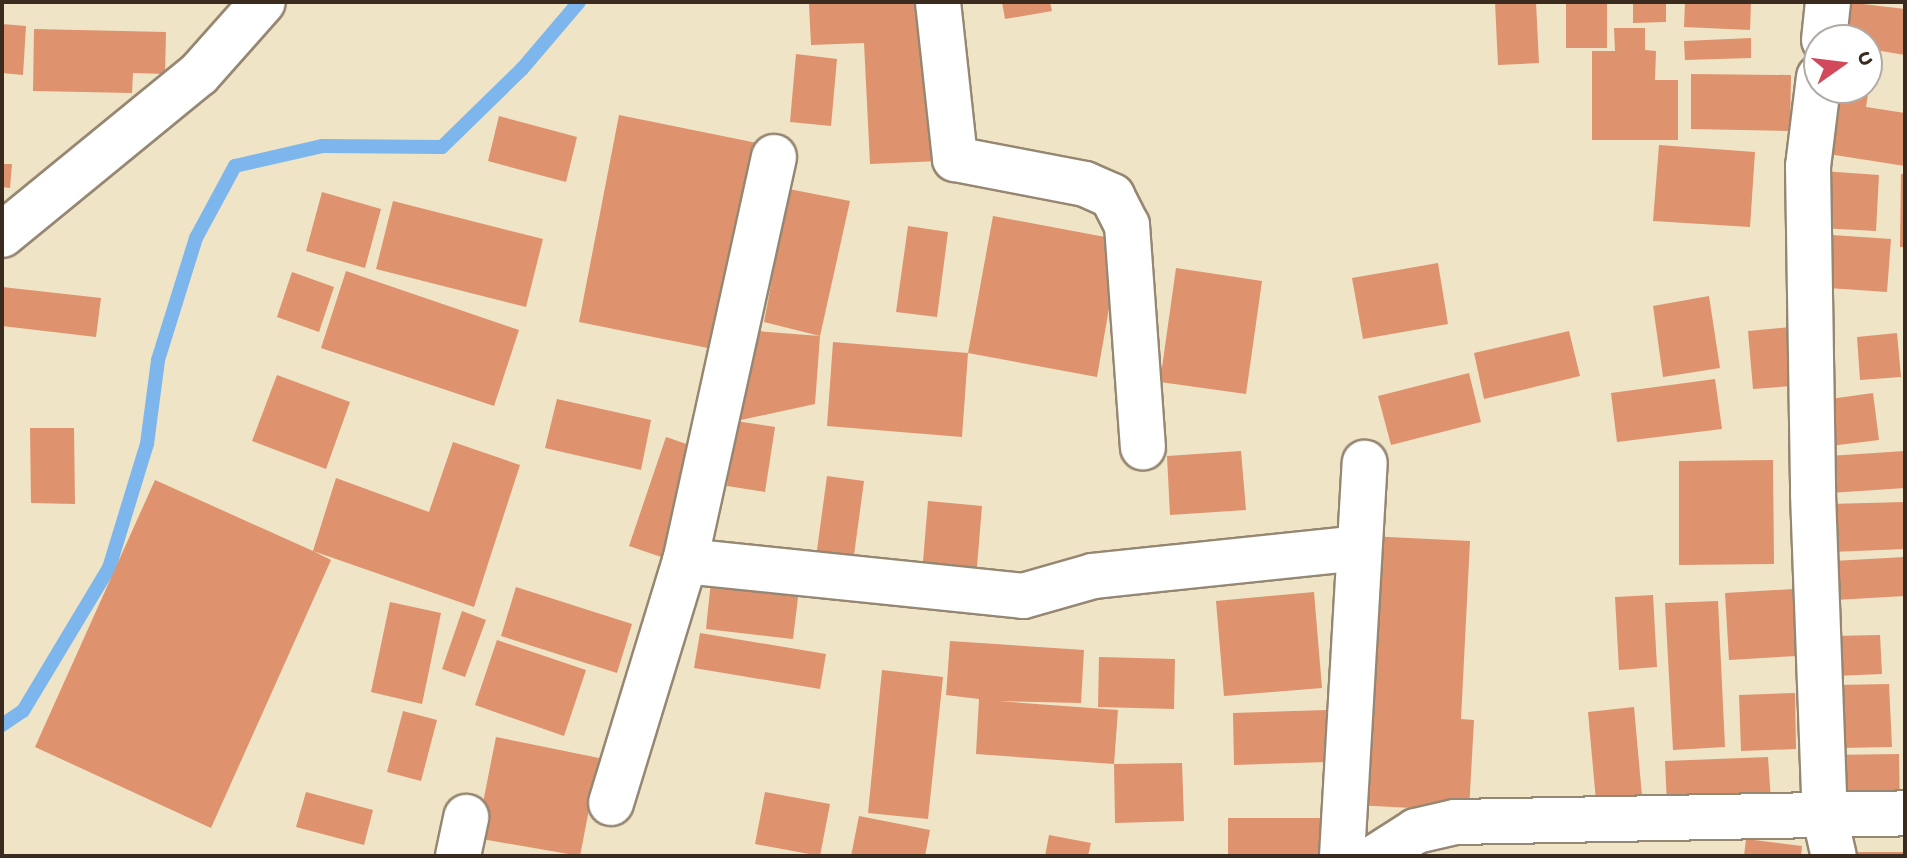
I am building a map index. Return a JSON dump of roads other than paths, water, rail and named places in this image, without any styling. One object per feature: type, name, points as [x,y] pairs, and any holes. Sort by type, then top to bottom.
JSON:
[{"type":"street","points":[[2,235],[199,74],[263,2]]},
{"type":"street","points":[[938,2],[955,159],[1085,184],[1112,196],[1127,225],[1143,447]]},
{"type":"street","points":[[1826,24],[1828,2]]},
{"type":"street","points":[[1816,104],[1808,166],[1829,837]]},
{"type":"street","points":[[611,803],[685,561],[774,157]]},
{"type":"street","points":[[1342,856],[1365,463]]},
{"type":"street","points":[[685,561],[1023,596],[1093,576],[1359,548]]},
{"type":"street","points":[[1377,856],[1416,831],[1455,822],[1829,837],[1905,813]]},
{"type":"waterway","points":[[2,725],[23,711],[109,568],[147,444],[158,360],[196,238],[235,166],[322,146],[442,147],[522,69],[579,2]]}]
